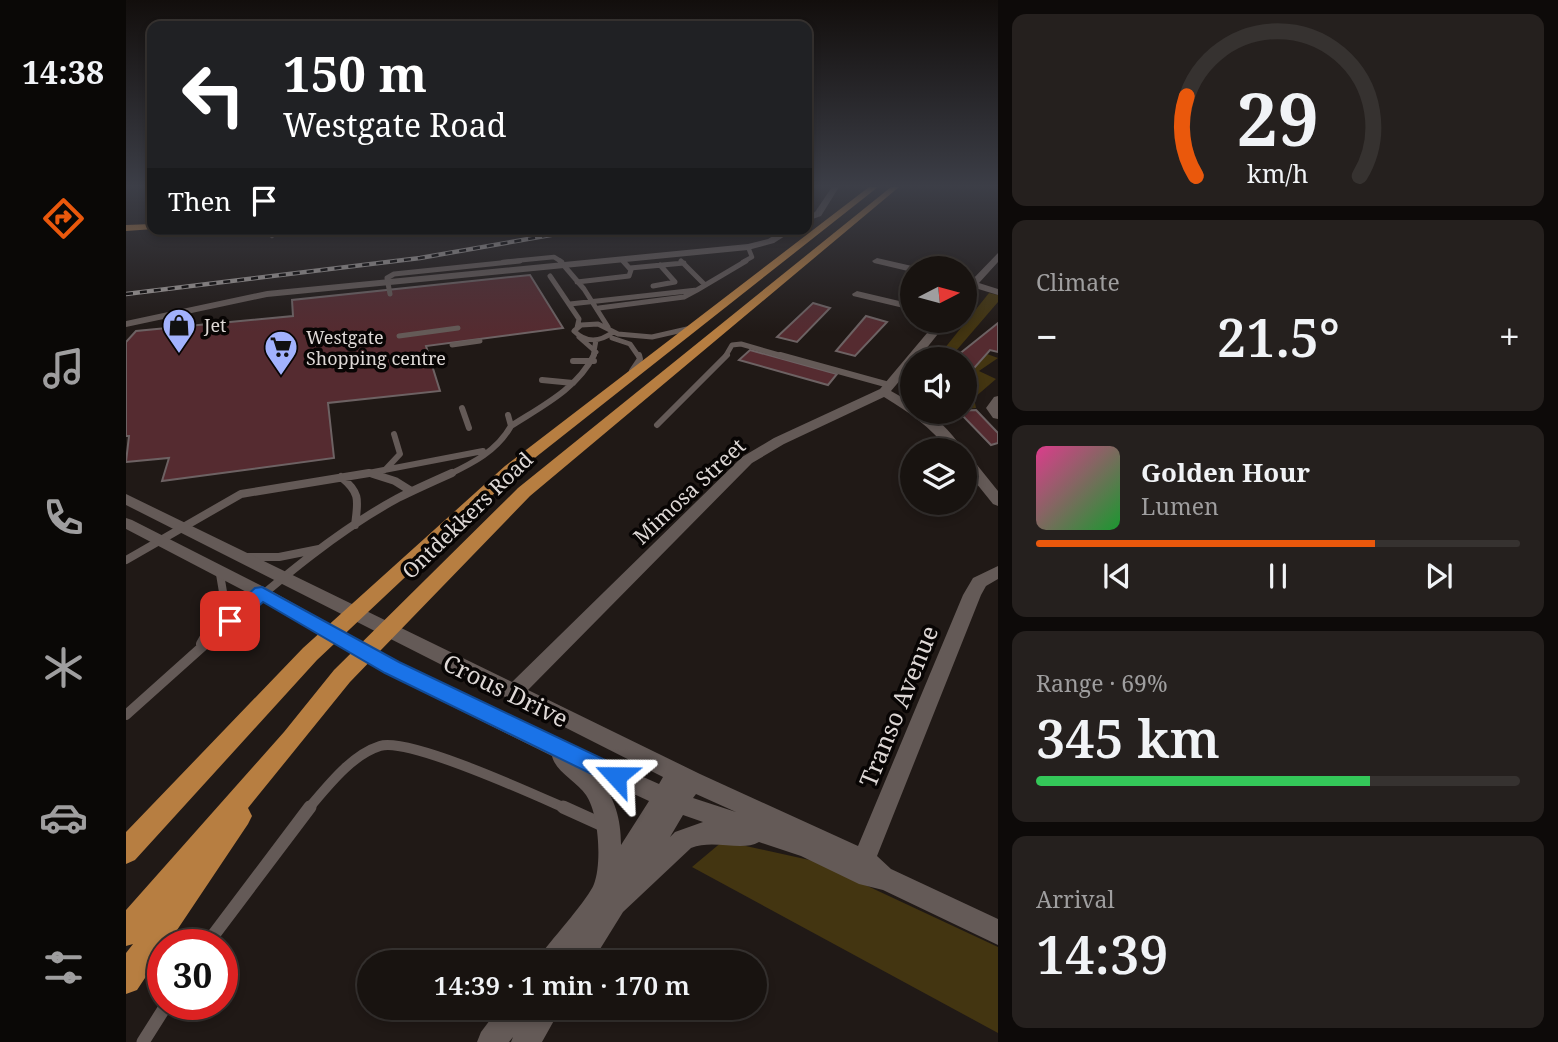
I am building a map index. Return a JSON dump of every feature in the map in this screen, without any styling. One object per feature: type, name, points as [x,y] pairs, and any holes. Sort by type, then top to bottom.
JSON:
[{"type":"main road","name":"Ontdekkers Road","points":[[126,850],[310,654],[379,587],[511,468],[812,236]]},
{"type":"main road","name":"Ontdekkers Road","points":[[126,932],[292,739],[342,676],[524,492],[836,236]]},
{"type":"main road","points":[[126,979],[292,739]]},
{"type":"street","points":[[126,324],[224,302],[291,291],[748,247],[780,236]]},
{"type":"street","points":[[977,276],[998,256]]},
{"type":"street","points":[[877,261],[900,267]]},
{"type":"street","points":[[977,286],[998,292]]},
{"type":"street","points":[[857,294],[900,304]]},
{"type":"street","points":[[126,312],[149,311],[168,316]]},
{"type":"street","points":[[126,330],[168,316]]},
{"type":"street","name":"Mimosa Street","points":[[513,693],[747,460],[779,441],[887,388],[933,333]]},
{"type":"street","points":[[887,388],[900,398]]},
{"type":"street","points":[[998,400],[992,408],[998,415]]},
{"type":"street","points":[[933,424],[947,438]]},
{"type":"street","points":[[977,474],[998,500]]},
{"type":"street","name":"Crous Drive","points":[[126,499],[886,879],[998,932]]},
{"type":"street","name":"Crous Drive","points":[[126,523],[220,574],[262,593],[392,668],[543,742],[672,801],[861,866]]},
{"type":"street","name":"Transo Avenue","points":[[861,866],[972,595],[979,582],[998,572]]},
{"type":"street","points":[[543,742],[579,771],[602,798],[611,828],[611,896]]},
{"type":"street","points":[[583,950],[611,896],[685,778]]},
{"type":"street","points":[[562,950],[611,896],[683,840],[705,832],[751,835],[807,847]]},
{"type":"street","points":[[491,1042],[508,1020]]},
{"type":"street","points":[[525,1042],[539,1020]]},
{"type":"lane","points":[[570,304],[594,305],[684,297],[752,257],[748,247]]},
{"type":"lane","points":[[674,254],[705,285]]},
{"type":"lane","points":[[390,294],[386,279],[394,274],[558,257],[594,305],[610,332],[638,350],[640,359],[619,387]]},
{"type":"lane","points":[[577,282],[627,277],[631,274],[630,268],[622,260]]},
{"type":"lane","points":[[630,268],[684,263]]},
{"type":"lane","points":[[653,286],[675,282],[660,265]]},
{"type":"lane","points":[[550,276],[579,319],[579,327]]},
{"type":"lane","points":[[594,305],[595,311],[575,331],[596,352]]},
{"type":"lane","points":[[579,327],[662,337],[699,325]]},
{"type":"lane","points":[[399,336],[458,328]]},
{"type":"lane","points":[[579,337],[596,340],[610,332]]},
{"type":"lane","points":[[126,715],[262,593],[324,547],[411,491],[503,440],[511,426],[588,371],[594,361],[596,340]]},
{"type":"lane","points":[[452,345],[480,341]]},
{"type":"lane","points":[[657,425],[721,362],[732,345],[741,344],[852,374],[887,388]]},
{"type":"lane","points":[[573,361],[594,361]]},
{"type":"lane","points":[[541,380],[557,379],[573,383]]},
{"type":"lane","points":[[462,408],[469,428]]},
{"type":"lane","points":[[508,415],[511,426]]},
{"type":"lane","points":[[385,470],[400,454],[394,434]]},
{"type":"lane","points":[[126,560],[211,509],[250,492],[462,457],[493,447]]},
{"type":"lane","points":[[366,473],[387,478],[411,491]]},
{"type":"lane","points":[[341,477],[355,488],[358,502],[355,525]]},
{"type":"lane","points":[[243,556],[279,557],[324,547]]},
{"type":"lane","points":[[198,650],[223,600],[225,589],[220,574]]},
{"type":"lane","points":[[217,929],[253,879],[305,815],[353,760],[372,747],[397,746],[482,772],[611,828]]},
{"type":"lane","points":[[143,1042],[157,1020]]},
{"type":"shaded area","points":[[989,293],[998,295],[998,302],[977,326],[977,308]]},
{"type":"shaded area","points":[[957,333],[971,333],[959,347],[946,347]]},
{"type":"shaded area","points":[[987,354],[998,358],[979,371],[996,379],[977,395],[977,365]]},
{"type":"shaded area","points":[[723,841],[814,861],[998,947],[998,1033],[692,867]]},
{"type":"building","name":"Westgate Shopping centre","points":[[530,275],[563,328],[426,346],[440,391],[328,403],[334,458],[162,481],[169,458],[126,462],[129,436],[126,436],[126,342],[136,331],[293,316],[292,300]]},
{"type":"building","points":[[813,303],[830,308],[797,342],[777,337]]},
{"type":"building","points":[[866,316],[887,322],[855,356],[836,351]]},
{"type":"building","points":[[998,323],[998,352],[990,350],[977,365],[977,347],[968,347]]},
{"type":"building","points":[[750,350],[837,374],[828,385],[739,360]]},
{"type":"building","points":[[977,411],[998,433],[998,443],[991,445],[971,424],[977,424]]},
{"type":"railway","points":[[126,294],[420,258],[547,236]]},
{"type":"place","name":"Jet","points":[[179,355]]},
{"type":"place","name":"Westgate Shopping centre","points":[[281,377]]},
{"type":"route","points":[[230,621],[262,593],[392,668],[616,776]]}]
